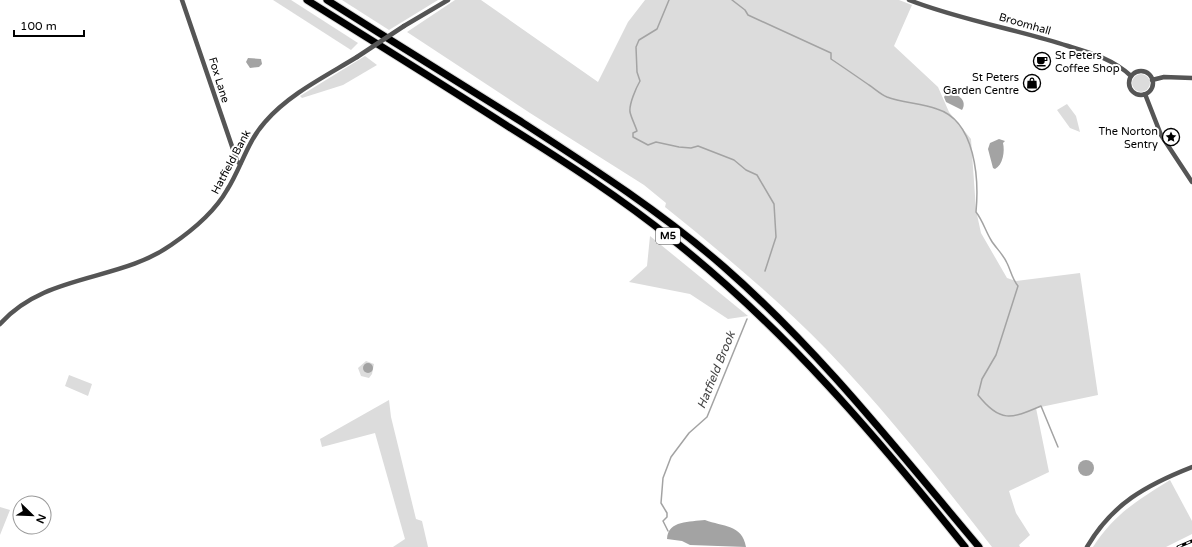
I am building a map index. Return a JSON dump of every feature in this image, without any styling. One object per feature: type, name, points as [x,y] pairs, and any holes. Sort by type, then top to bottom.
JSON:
[{"type":"highway","name":"M5","points":[[307,0],[559,158],[679,244],[770,324],[803,357],[896,462],[965,547]]},
{"type":"highway","name":"M5","points":[[327,0],[560,147],[635,198],[723,266],[779,319],[828,369],[883,431],[979,547]]},
{"type":"street","name":"Fox Lane","points":[[182,0],[199,46],[215,100],[237,161],[240,164]]},
{"type":"street","name":"Hatfield Bank","points":[[0,324],[17,308],[29,300],[59,286],[79,279],[129,267],[157,255],[197,226],[215,207],[229,187],[252,140],[276,110],[404,26],[448,0]]},
{"type":"street","name":"Broomhall","points":[[909,0],[944,11],[1025,32],[1089,52],[1117,64],[1131,76]]},
{"type":"street","points":[[1135,72],[1144,72],[1152,80],[1152,88],[1145,94],[1139,95],[1131,90],[1129,84],[1131,76],[1135,72]]},
{"type":"street","points":[[1152,80],[1164,77],[1192,78]]},
{"type":"street","points":[[1145,94],[1161,135],[1192,182]]},
{"type":"street","points":[[1087,547],[1102,523],[1129,499],[1163,478],[1192,467]]},
{"type":"shaded area","points":[[273,0],[291,0],[358,43],[351,50]]},
{"type":"shaded area","points":[[342,0],[438,0],[389,30]]},
{"type":"shaded area","points":[[455,0],[481,0],[598,82],[628,22],[645,0],[899,0],[912,5],[894,46],[938,87],[949,112],[971,139],[976,210],[981,233],[1007,278],[1016,281],[1080,273],[1098,395],[1036,408],[1049,472],[1009,491],[1016,513],[1030,535],[1019,545],[1020,547],[992,547],[891,421],[826,349],[748,276],[665,207],[666,203],[644,185],[530,113],[407,32]]},
{"type":"shaded area","points":[[365,56],[377,65],[343,85],[302,98],[300,96]]},
{"type":"shaded area","points":[[248,58],[261,59],[262,64],[259,67],[250,68],[246,62]]},
{"type":"shaded area","points":[[1141,74],[1147,77],[1150,83],[1147,89],[1141,92],[1135,89],[1132,83],[1135,77]]},
{"type":"shaded area","points":[[947,92],[958,95],[963,100],[964,103],[962,110],[946,102],[944,97]]},
{"type":"shaded area","points":[[1067,104],[1076,116],[1080,132],[1070,128],[1057,110]]},
{"type":"shaded area","points":[[999,139],[1005,141],[1003,143],[1004,150],[1002,161],[995,169],[993,168],[988,149],[990,143]]},
{"type":"shaded area","points":[[650,236],[748,316],[728,319],[690,294],[629,282],[647,266]]},
{"type":"shaded area","points":[[366,361],[374,364],[372,374],[369,378],[361,376],[358,368]]},
{"type":"shaded area","points":[[366,363],[370,363],[372,364],[372,372],[366,373],[363,370],[363,366]]},
{"type":"shaded area","points":[[69,375],[92,384],[88,396],[65,386]]},
{"type":"shaded area","points":[[389,400],[391,417],[416,519],[422,521],[428,547],[393,547],[405,539],[375,433],[322,447],[320,439]]},
{"type":"shaded area","points":[[1086,460],[1092,462],[1094,468],[1092,474],[1086,476],[1080,474],[1078,468],[1080,462]]},
{"type":"shaded area","points":[[1170,480],[1192,521],[1192,534],[1166,547],[1093,547],[1101,535],[1118,516],[1137,501]]},
{"type":"shaded area","points":[[0,507],[10,510],[0,535]]},
{"type":"shaded area","points":[[705,520],[736,530],[744,540],[746,547],[690,545],[682,541],[667,539],[671,528],[676,525]]},
{"type":"waterway","name":"Hatfield Brook","points":[[669,0],[657,29],[639,40],[636,47],[637,72],[640,81],[633,96],[630,109],[637,131],[633,133],[633,137],[648,145],[656,142],[679,147],[691,148],[698,146],[734,160],[746,170],[757,175],[774,204],[776,237],[765,271]]},
{"type":"waterway","points":[[732,0],[745,10],[748,15],[831,53],[831,59],[884,96],[899,101],[925,105],[937,109],[950,116],[960,126],[967,138],[975,169],[977,184],[976,212],[991,240],[1005,260],[1018,286],[996,355],[982,379],[978,395],[993,410],[1006,416],[1022,414],[1041,406],[1058,447]]},
{"type":"waterway","name":"Hatfield Brook","points":[[668,531],[663,521],[667,517],[667,513],[661,503],[663,478],[671,457],[689,433],[707,417],[747,319]]},
{"type":"railway","points":[[1178,547],[1192,541]]},
{"type":"place","name":"St Peters Coffee Shop","points":[[1042,61]]},
{"type":"place","name":"St Peters Garden Centre","points":[[1032,83]]},
{"type":"place","name":"The Norton Sentry","points":[[1171,137]]}]
